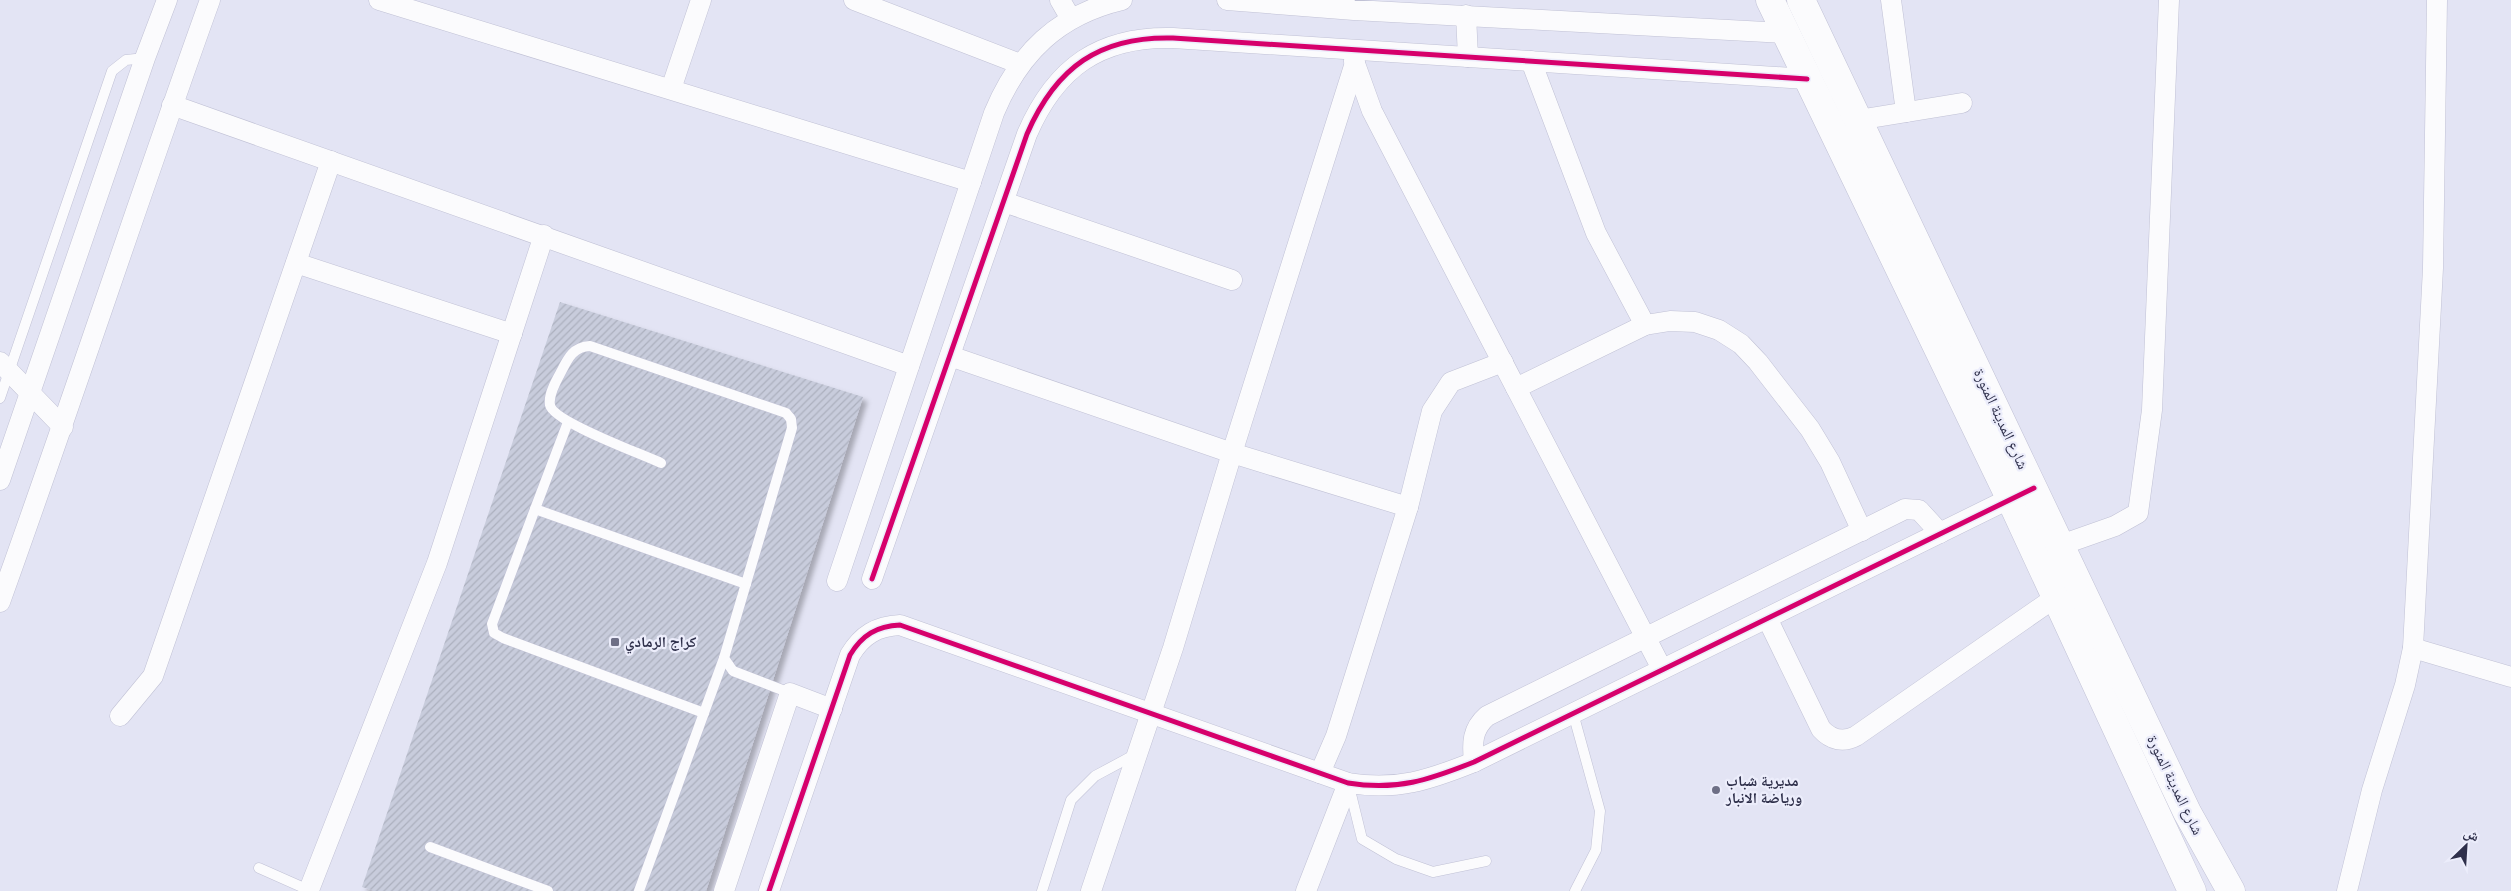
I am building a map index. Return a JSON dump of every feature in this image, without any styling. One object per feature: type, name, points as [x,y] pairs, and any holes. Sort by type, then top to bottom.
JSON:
[{"type":"main road","name":"شارع المدينة المنورة","points":[[1770,0],[1807,79],[2022,493],[2061,545],[2187,812],[2231,891]]},
{"type":"main road","name":"شارع المدينة المنورة","points":[[1801,0],[1858,120],[2022,493],[2056,597],[2192,891]]},
{"type":"street","points":[[0,480],[144,58],[167,0]]},
{"type":"street","points":[[0,602],[63,427],[172,105],[210,0]]},
{"type":"street","points":[[379,0],[971,182]]},
{"type":"street","points":[[671,89],[701,0]]},
{"type":"street","points":[[854,0],[1020,64]]},
{"type":"street","points":[[1060,0],[1071,18]]},
{"type":"street","points":[[837,581],[994,113],[1005,88],[1020,64],[1043,39],[1071,18],[1102,5],[1122,0]]},
{"type":"street","points":[[1227,0],[1352,5],[1466,15],[1785,33]]},
{"type":"street","points":[[1536,0],[1544,19]]},
{"type":"street","points":[[1891,0],[1906,112]]},
{"type":"street","points":[[2061,545],[2114,526],[2138,513],[2152,410],[2168,0]]},
{"type":"street","points":[[2348,890],[2372,790],[2405,684],[2413,648],[2434,268],[2437,0]]},
{"type":"street","points":[[1466,15],[1468,57]]},
{"type":"street","points":[[872,579],[1027,134],[1036,113],[1049,93],[1076,66],[1092,55],[1118,43],[1145,37],[1353,56],[1468,57],[1807,79]]},
{"type":"street","points":[[1353,56],[1372,111],[1662,669]]},
{"type":"street","points":[[1091,891],[1152,714],[1353,56]]},
{"type":"street","points":[[1531,61],[1596,232],[1645,325]]},
{"type":"street","points":[[1858,120],[1962,103]]},
{"type":"street","points":[[172,105],[544,235],[909,366]]},
{"type":"street","points":[[120,716],[153,676],[331,161]]},
{"type":"street","points":[[1004,202],[1232,280]]},
{"type":"street","points":[[310,890],[437,563],[544,235]]},
{"type":"street","points":[[296,263],[512,334]]},
{"type":"street","points":[[1516,388],[1645,325],[1670,321],[1695,322],[1719,330],[1741,344],[1810,429],[1830,462],[1862,531]]},
{"type":"street","points":[[950,356],[1232,453],[1408,507]]},
{"type":"street","points":[[1320,774],[1336,736],[1408,507],[1432,412],[1452,382],[1503,362]]},
{"type":"street","points":[[5,367],[63,427]]},
{"type":"street","points":[[769,891],[850,655],[855,646],[871,632],[890,625],[900,625],[1348,783],[1369,786],[1417,783],[1474,762],[2022,493]]},
{"type":"street","points":[[1474,762],[1473,738],[1480,722],[1487,716],[1862,531],[1905,510],[1914,508],[1923,512],[1940,533]]},
{"type":"street","points":[[1767,618],[1820,729],[1832,738],[1845,740],[1856,736],[2056,597]]},
{"type":"street","points":[[2413,648],[2511,677]]},
{"type":"street","points":[[724,891],[790,693],[832,709]]},
{"type":"street","points":[[1306,891],[1348,783]]},
{"type":"lane","points":[[0,398],[5,367],[112,71],[126,60],[144,58]]},
{"type":"lane","points":[[639,891],[724,658],[792,428],[786,413],[590,346],[582,347],[572,352],[556,382],[549,402],[550,408],[568,422],[661,463]]},
{"type":"lane","points":[[568,422],[492,624],[494,633],[704,713]]},
{"type":"lane","points":[[535,510],[746,584]]},
{"type":"lane","points":[[724,658],[733,671],[790,693]]},
{"type":"lane","points":[[1573,713],[1600,811],[1596,850],[1575,891]]},
{"type":"lane","points":[[1042,891],[1072,800],[1095,776],[1139,752]]},
{"type":"lane","points":[[1348,783],[1362,839],[1396,859],[1432,872],[1486,861]]},
{"type":"lane","points":[[430,847],[548,891]]},
{"type":"lane","points":[[259,868],[310,890]]},
{"type":"building","name":"كراج الرمادي","points":[[560,302],[863,397],[706,891],[375,891],[362,887]]},
{"type":"cycle path","points":[[872,579],[1027,134],[1052,90],[1084,60],[1102,50],[1123,43],[1147,39],[1173,38],[1807,79]]},
{"type":"cycle path","points":[[769,891],[850,655],[865,637],[884,627],[900,625],[1348,783],[1382,786],[1398,785],[1427,779],[1474,762],[2034,488]]},
{"type":"place","name":"كراج الرمادي","points":[[615,642]]},
{"type":"place","name":"مديرية شباب ورياضة الانبار","points":[[1716,790]]}]
